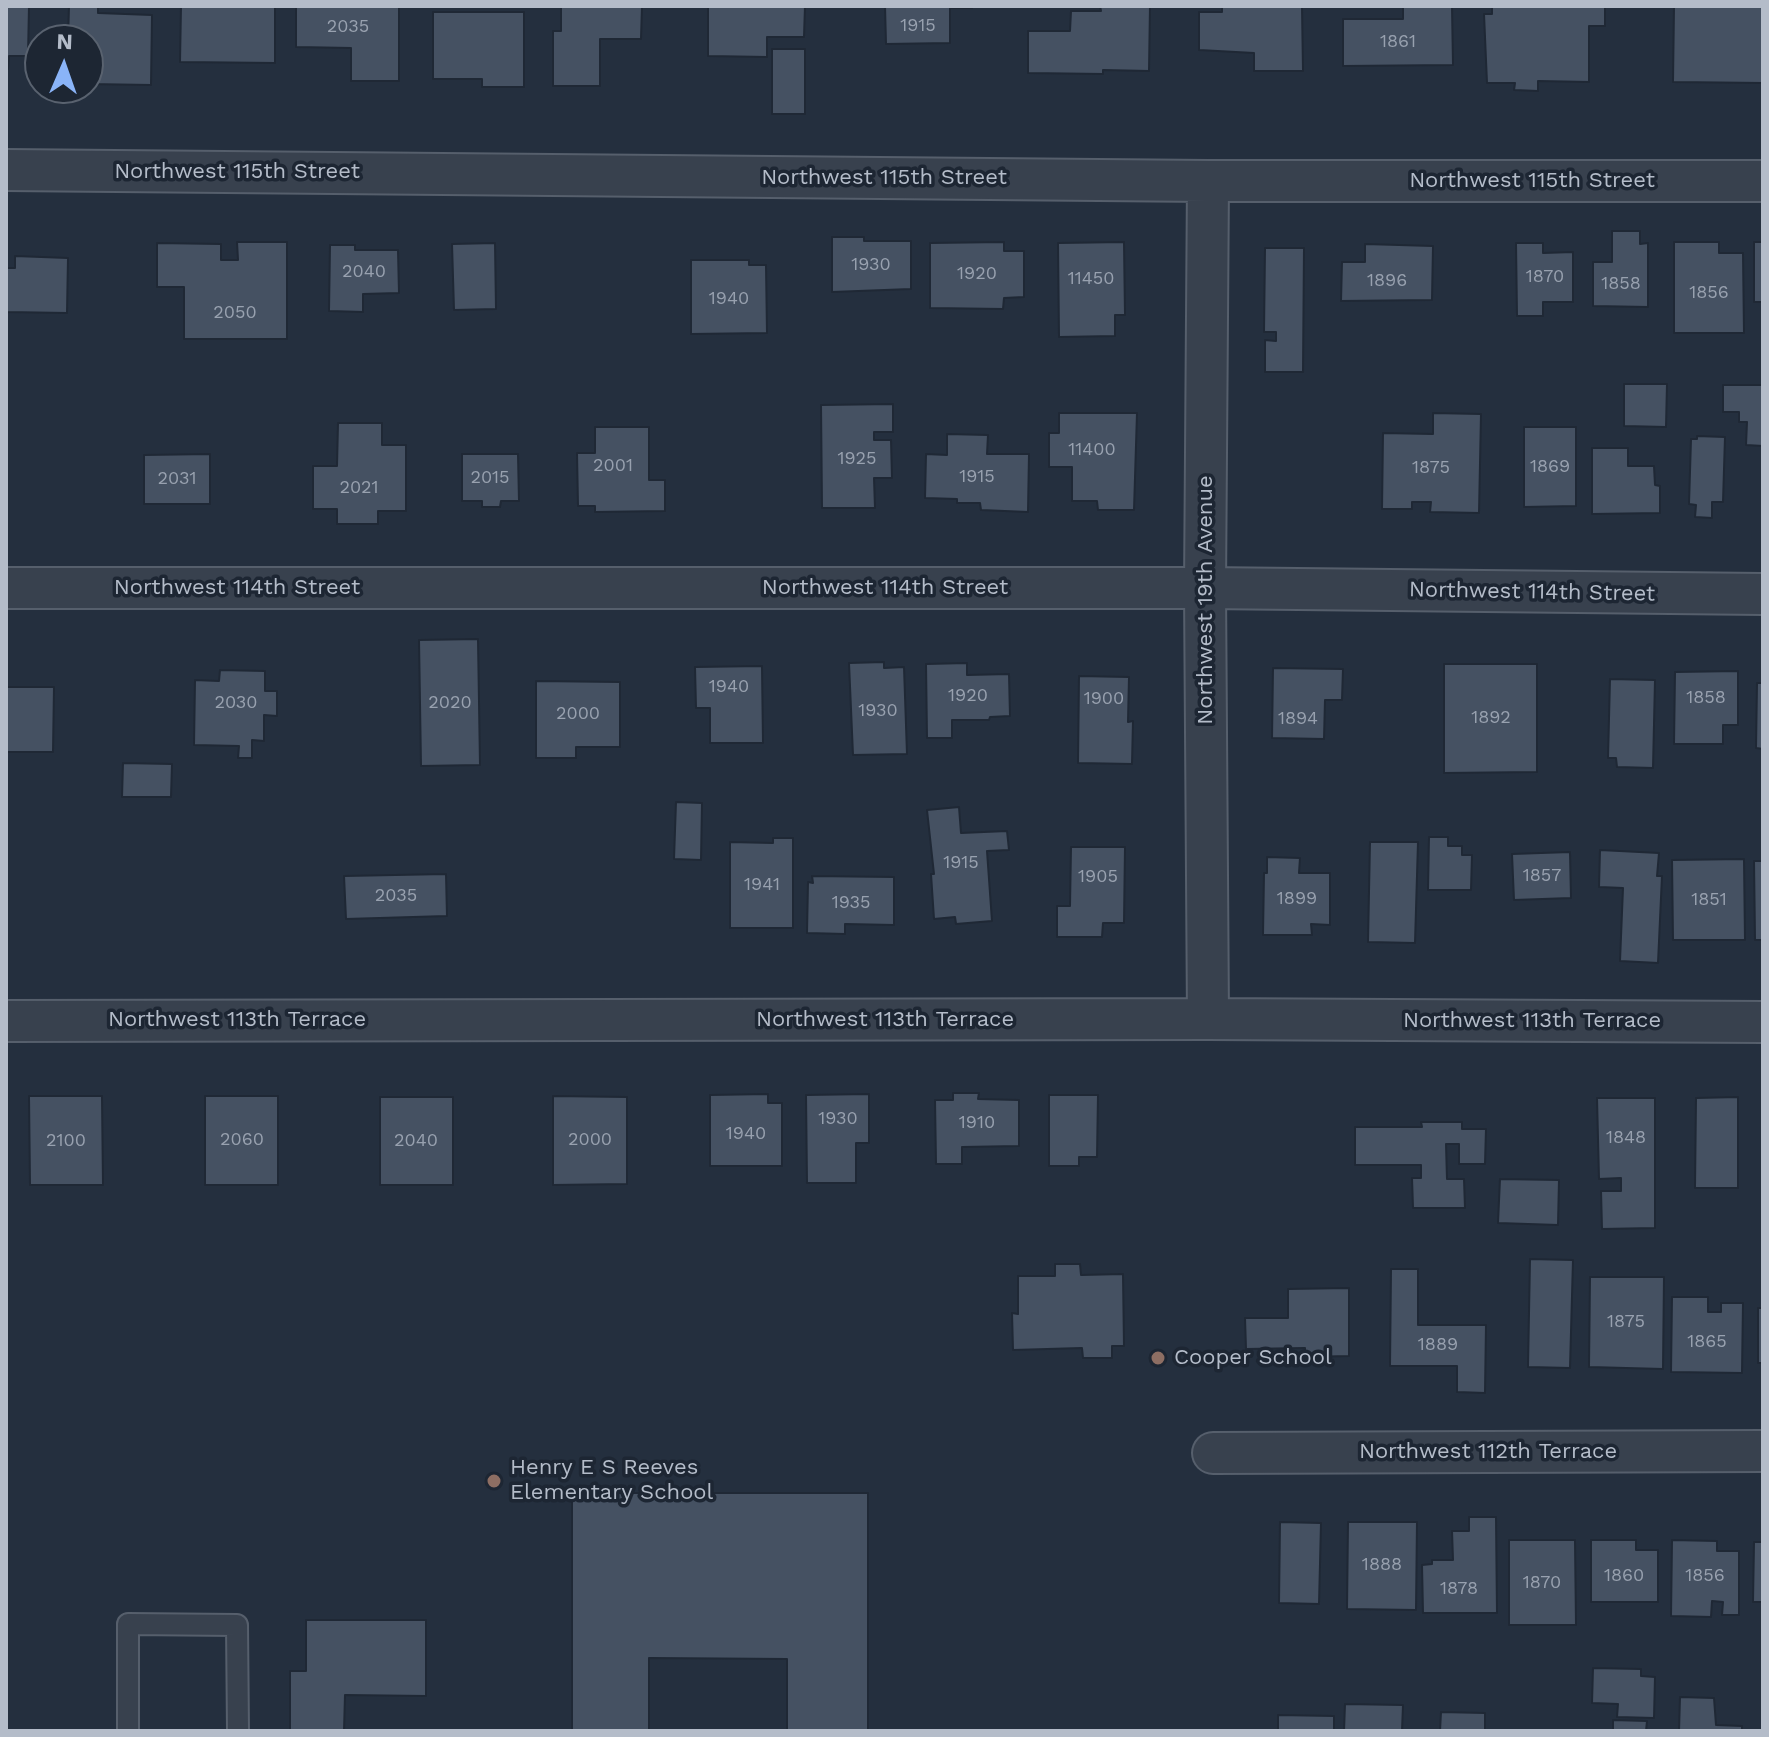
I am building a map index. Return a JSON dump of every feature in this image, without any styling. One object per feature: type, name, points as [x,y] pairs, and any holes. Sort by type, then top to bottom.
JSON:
[{"type":"street","name":"Northwest 115th Street","points":[[6,170],[1208,181],[1763,181]]},
{"type":"street","name":"Northwest 19th Avenue","points":[[1208,181],[1205,588],[1208,1019]]},
{"type":"street","name":"Northwest 114th Street","points":[[6,588],[1205,588],[1763,594]]},
{"type":"street","name":"Northwest 113th Terrace","points":[[6,1021],[1208,1019],[1763,1022]]},
{"type":"street","name":"Northwest 112th Terrace","points":[[1213,1453],[1763,1451]]},
{"type":"lane","points":[[128,1731],[128,1624],[175,1624],[237,1625],[238,1731]]},
{"type":"building","points":[[6,6],[29,6],[29,24],[24,24],[24,56],[9,56],[6,69]]},
{"type":"building","points":[[69,6],[98,6],[98,13],[152,15],[151,85],[104,84],[104,24],[68,24]]},
{"type":"building","points":[[181,6],[275,6],[275,63],[180,62]]},
{"type":"building","points":[[296,6],[399,6],[399,81],[351,81],[351,48],[296,47]]},
{"type":"building","points":[[561,6],[642,6],[641,39],[600,39],[600,86],[553,86],[553,31],[561,31]]},
{"type":"building","points":[[708,6],[805,6],[804,37],[767,37],[767,57],[708,56]]},
{"type":"building","points":[[885,6],[972,8],[950,8],[950,43],[886,44]]},
{"type":"building","points":[[1100,6],[1150,6],[1149,71],[1028,73],[1028,31],[1070,31],[1071,11],[1101,11]]},
{"type":"building","points":[[1222,6],[1302,6],[1303,71],[1254,71],[1254,53],[1199,50],[1199,12],[1222,12]]},
{"type":"building","points":[[1403,6],[1452,6],[1453,65],[1343,66],[1343,19],[1403,19]]},
{"type":"building","points":[[1492,6],[1605,6],[1605,26],[1589,26],[1589,82],[1538,81],[1538,91],[1514,90],[1515,83],[1487,83],[1484,14],[1492,14]]},
{"type":"building","points":[[1674,6],[1763,6],[1763,83],[1673,82]]},
{"type":"building","points":[[433,12],[524,12],[524,87],[482,87],[482,79],[433,79]]},
{"type":"building","points":[[772,49],[805,49],[805,114],[772,114]]},
{"type":"building","points":[[1612,231],[1640,231],[1640,244],[1648,243],[1648,307],[1593,306],[1593,262],[1612,262]]},
{"type":"building","points":[[832,237],[911,241],[911,289],[832,292]]},
{"type":"building","points":[[237,242],[287,242],[287,339],[184,339],[184,287],[157,287],[157,243],[221,244],[221,260],[238,260]]},
{"type":"building","points":[[1004,242],[1004,251],[1024,251],[1024,297],[1004,298],[1003,309],[930,308],[930,243]]},
{"type":"building","points":[[1124,242],[1125,315],[1115,315],[1115,336],[1059,337],[1058,243]]},
{"type":"building","points":[[1674,242],[1719,242],[1719,253],[1743,253],[1744,333],[1674,333]]},
{"type":"building","points":[[1754,242],[1763,242],[1763,302],[1754,302]]},
{"type":"building","points":[[495,243],[496,309],[454,310],[452,244]]},
{"type":"building","points":[[1516,243],[1543,243],[1543,253],[1573,252],[1573,302],[1543,302],[1543,316],[1517,316]]},
{"type":"building","points":[[1365,244],[1433,246],[1432,300],[1341,301],[1342,262],[1365,262]]},
{"type":"building","points":[[330,245],[355,245],[355,250],[398,250],[399,293],[363,294],[363,312],[329,311]]},
{"type":"building","points":[[1265,248],[1304,248],[1303,372],[1265,372],[1265,340],[1276,341],[1276,332],[1264,332]]},
{"type":"building","points":[[15,256],[68,258],[67,313],[6,312],[6,268],[15,268]]},
{"type":"building","points":[[691,260],[749,260],[749,265],[766,265],[767,333],[691,334]]},
{"type":"building","points":[[1624,384],[1667,384],[1666,427],[1624,426]]},
{"type":"building","points":[[1723,385],[1763,385],[1763,446],[1746,445],[1747,422],[1739,422],[1739,412],[1723,412]]},
{"type":"building","points":[[893,404],[893,432],[874,432],[874,440],[891,440],[892,478],[874,478],[875,508],[822,508],[821,405]]},
{"type":"building","points":[[1059,413],[1137,413],[1134,510],[1098,510],[1097,501],[1072,501],[1072,467],[1049,467],[1049,433],[1059,433]]},
{"type":"building","points":[[1433,413],[1481,414],[1479,513],[1430,512],[1431,502],[1412,502],[1412,509],[1382,509],[1383,433],[1433,434]]},
{"type":"building","points":[[338,423],[382,423],[382,445],[406,445],[406,511],[378,511],[378,524],[337,524],[337,509],[313,509],[313,466],[337,466]]},
{"type":"building","points":[[595,427],[649,427],[649,480],[665,480],[665,511],[595,512],[595,506],[578,506],[577,453],[595,453]]},
{"type":"building","points":[[1524,427],[1576,427],[1576,506],[1524,507]]},
{"type":"building","points":[[947,434],[988,435],[987,454],[1029,454],[1028,512],[981,510],[980,503],[925,498],[926,454],[947,455]]},
{"type":"building","points":[[1697,436],[1725,437],[1723,502],[1712,502],[1712,518],[1695,517],[1696,505],[1689,504],[1691,439],[1697,439]]},
{"type":"building","points":[[1592,448],[1628,448],[1628,466],[1654,466],[1655,485],[1660,486],[1660,513],[1592,514]]},
{"type":"building","points":[[210,454],[210,504],[144,504],[144,455]]},
{"type":"building","points":[[462,454],[518,454],[519,501],[501,501],[500,507],[482,507],[482,501],[462,501]]},
{"type":"building","points":[[478,639],[480,765],[421,766],[419,640]]},
{"type":"building","points":[[884,662],[884,668],[904,667],[907,754],[853,755],[849,663]]},
{"type":"building","points":[[967,663],[967,675],[1009,674],[1010,716],[990,717],[989,720],[952,720],[952,738],[927,738],[926,664]]},
{"type":"building","points":[[1444,664],[1537,664],[1537,772],[1444,773]]},
{"type":"building","points":[[762,666],[763,743],[710,743],[710,708],[696,708],[695,667]]},
{"type":"building","points":[[1273,668],[1343,669],[1342,700],[1325,700],[1324,739],[1272,738]]},
{"type":"building","points":[[220,670],[265,671],[265,691],[277,691],[277,716],[264,715],[264,741],[252,740],[252,758],[238,758],[239,746],[194,745],[195,680],[219,681]]},
{"type":"building","points":[[1738,671],[1738,725],[1723,725],[1723,744],[1674,744],[1675,672]]},
{"type":"building","points":[[1079,676],[1129,677],[1128,722],[1133,721],[1132,764],[1078,763]]},
{"type":"building","points":[[1610,679],[1655,680],[1653,768],[1617,767],[1616,758],[1608,758]]},
{"type":"building","points":[[536,681],[620,682],[620,747],[576,747],[576,758],[536,758]]},
{"type":"building","points":[[1757,683],[1763,683],[1763,749],[1756,748]]},
{"type":"building","points":[[6,687],[54,687],[53,752],[6,752]]},
{"type":"building","points":[[123,763],[172,764],[171,797],[122,797]]},
{"type":"building","points":[[676,802],[702,803],[701,860],[674,859]]},
{"type":"building","points":[[959,807],[961,833],[1007,831],[1009,850],[987,851],[992,921],[956,924],[955,917],[934,919],[931,874],[934,874],[927,810]]},
{"type":"building","points":[[1429,837],[1448,837],[1448,846],[1462,846],[1462,855],[1472,855],[1471,890],[1428,890]]},
{"type":"building","points":[[773,838],[793,838],[793,928],[730,928],[730,842],[773,843]]},
{"type":"building","points":[[1370,842],[1418,842],[1415,943],[1368,942]]},
{"type":"building","points":[[1071,847],[1125,847],[1124,923],[1103,923],[1102,937],[1057,937],[1057,906],[1070,906]]},
{"type":"building","points":[[1600,850],[1659,853],[1657,876],[1662,876],[1658,963],[1620,961],[1623,888],[1599,887]]},
{"type":"building","points":[[1570,852],[1571,898],[1514,900],[1512,854]]},
{"type":"building","points":[[1267,857],[1300,858],[1299,873],[1330,873],[1330,925],[1311,924],[1312,935],[1263,935]]},
{"type":"building","points":[[1744,859],[1745,940],[1673,940],[1672,860]]},
{"type":"building","points":[[1754,861],[1763,861],[1763,940],[1755,940]]},
{"type":"building","points":[[446,874],[447,916],[346,919],[344,876]]},
{"type":"building","points":[[812,876],[894,877],[894,925],[845,924],[845,934],[807,933],[808,882],[813,883]]},
{"type":"building","points":[[953,1093],[979,1093],[978,1099],[1019,1100],[1019,1146],[962,1147],[962,1164],[936,1164],[935,1100],[953,1100]]},
{"type":"building","points":[[768,1094],[768,1103],[782,1103],[782,1166],[710,1166],[710,1095]]},
{"type":"building","points":[[869,1094],[869,1143],[856,1143],[856,1183],[807,1183],[806,1095]]},
{"type":"building","points":[[1049,1095],[1098,1095],[1097,1157],[1079,1157],[1079,1166],[1049,1166]]},
{"type":"building","points":[[29,1096],[102,1096],[103,1185],[30,1185]]},
{"type":"building","points":[[205,1096],[278,1096],[278,1185],[205,1185]]},
{"type":"building","points":[[553,1096],[627,1097],[627,1184],[553,1185]]},
{"type":"building","points":[[380,1097],[453,1097],[453,1185],[380,1185]]},
{"type":"building","points":[[1738,1097],[1738,1188],[1695,1188],[1696,1098]]},
{"type":"building","points":[[1597,1098],[1655,1098],[1655,1228],[1602,1229],[1601,1191],[1621,1191],[1621,1178],[1599,1179]]},
{"type":"building","points":[[1421,1122],[1462,1122],[1462,1129],[1486,1129],[1485,1164],[1459,1164],[1459,1144],[1446,1144],[1447,1179],[1464,1179],[1465,1208],[1413,1208],[1412,1178],[1421,1178],[1421,1165],[1355,1165],[1355,1127],[1422,1127]]},
{"type":"building","points":[[1500,1179],[1559,1180],[1558,1225],[1498,1223]]},
{"type":"building","points":[[1530,1259],[1573,1260],[1570,1368],[1528,1367]]},
{"type":"building","points":[[1055,1264],[1080,1264],[1081,1275],[1123,1274],[1124,1346],[1112,1346],[1112,1358],[1083,1358],[1082,1348],[1013,1350],[1012,1313],[1018,1314],[1018,1276],[1055,1276]]},
{"type":"building","points":[[1391,1269],[1418,1269],[1418,1325],[1486,1325],[1485,1393],[1457,1392],[1457,1366],[1390,1366]]},
{"type":"building","points":[[1590,1277],[1664,1277],[1663,1369],[1589,1367]]},
{"type":"building","points":[[1349,1288],[1349,1356],[1305,1357],[1305,1348],[1246,1349],[1245,1318],[1288,1318],[1288,1289]]},
{"type":"building","points":[[1672,1297],[1708,1297],[1708,1312],[1721,1312],[1721,1303],[1743,1303],[1742,1373],[1671,1372]]},
{"type":"building","points":[[1758,1308],[1763,1308],[1763,1363],[1758,1363]]},
{"type":"building","points":[[572,1493],[868,1493],[868,1731],[787,1731],[787,1659],[649,1658],[649,1731],[572,1731]]},
{"type":"building","points":[[1469,1517],[1496,1517],[1497,1613],[1423,1613],[1422,1565],[1432,1564],[1432,1560],[1453,1560],[1452,1531],[1469,1531]]},
{"type":"building","points":[[1280,1522],[1321,1523],[1319,1604],[1279,1603]]},
{"type":"building","points":[[1348,1522],[1417,1522],[1416,1610],[1347,1609]]},
{"type":"building","points":[[1509,1540],[1575,1540],[1576,1625],[1509,1625]]},
{"type":"building","points":[[1591,1540],[1636,1540],[1636,1550],[1658,1550],[1658,1602],[1591,1602]]},
{"type":"building","points":[[1672,1540],[1717,1541],[1717,1551],[1739,1551],[1739,1615],[1722,1615],[1723,1602],[1712,1601],[1711,1617],[1671,1616]]},
{"type":"building","points":[[1754,1542],[1763,1542],[1763,1602],[1753,1602]]},
{"type":"building","points":[[306,1620],[426,1620],[426,1696],[345,1695],[344,1731],[290,1731],[290,1671],[306,1671]]},
{"type":"building","points":[[1593,1668],[1641,1669],[1641,1676],[1655,1677],[1654,1718],[1617,1717],[1618,1704],[1592,1703]]},
{"type":"building","points":[[1680,1697],[1714,1698],[1716,1725],[1742,1726],[1742,1731],[1679,1731]]},
{"type":"building","points":[[1345,1704],[1403,1705],[1402,1731],[1344,1731]]},
{"type":"building","points":[[1441,1712],[1485,1713],[1485,1731],[1440,1731]]},
{"type":"building","points":[[1278,1715],[1334,1716],[1334,1731],[1278,1731]]},
{"type":"building","points":[[1613,1720],[1647,1721],[1646,1731],[1613,1731]]},
{"type":"place","name":"Cooper School","points":[[1158,1358]]},
{"type":"place","name":"Henry E S Reeves Elementary School","points":[[494,1481]]}]
